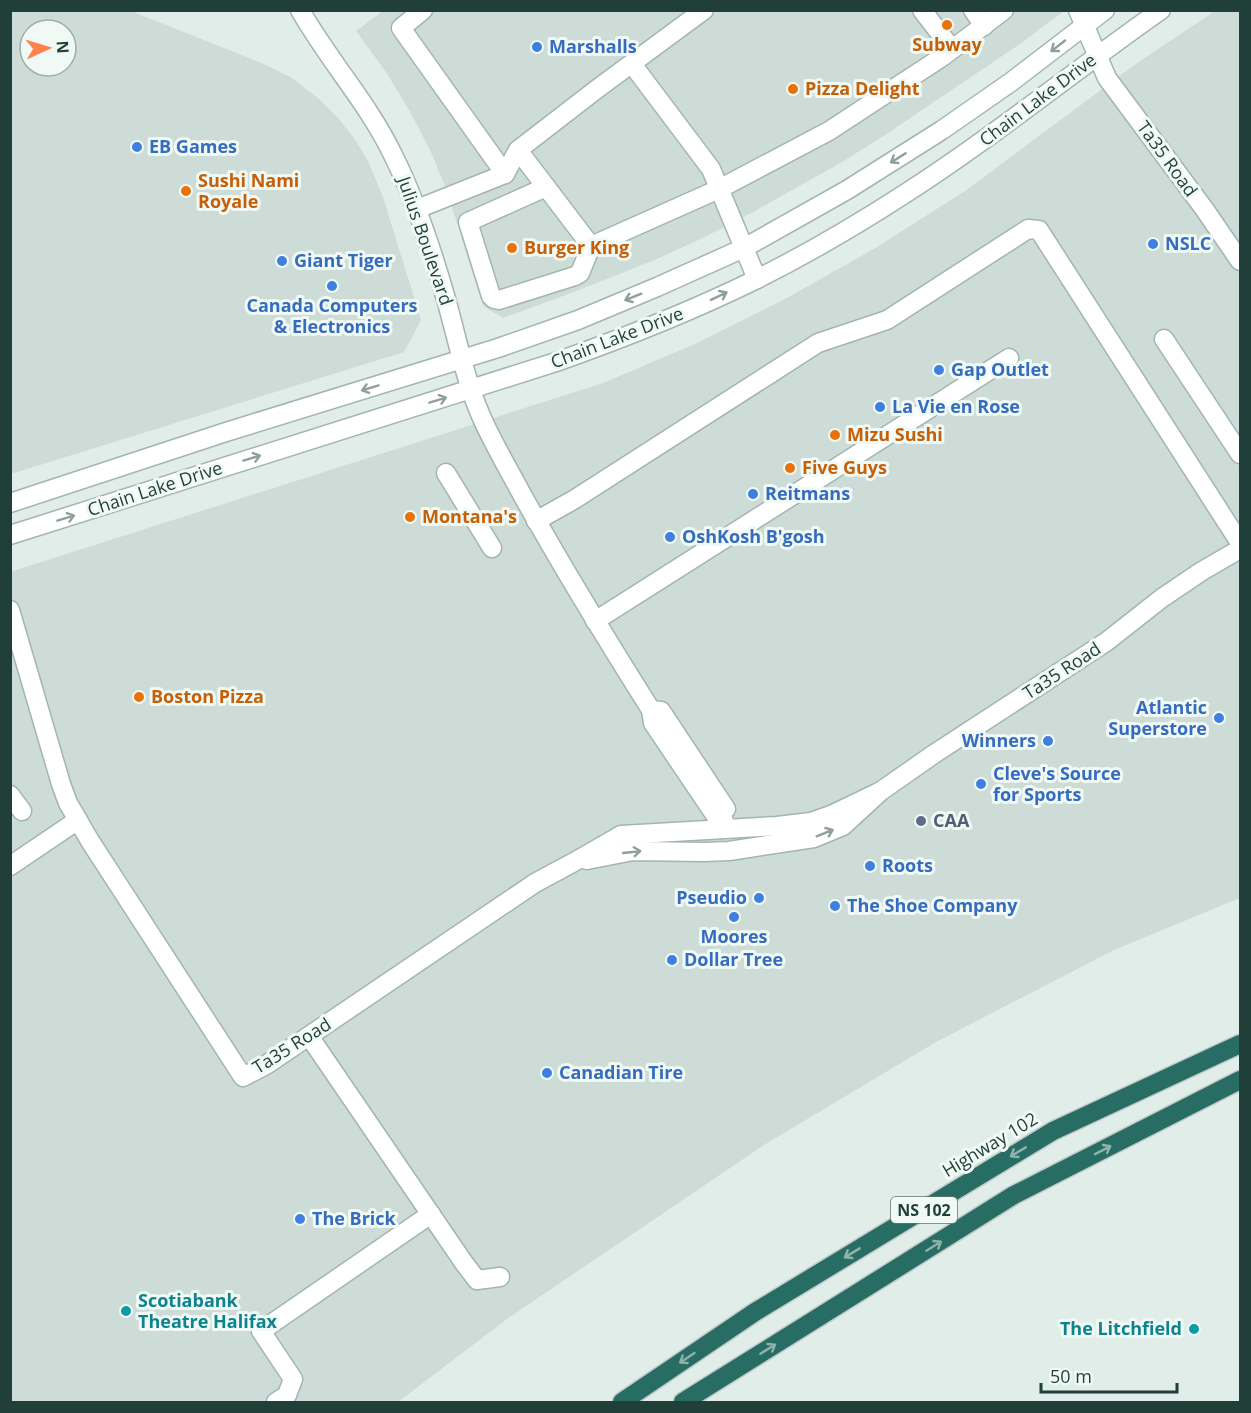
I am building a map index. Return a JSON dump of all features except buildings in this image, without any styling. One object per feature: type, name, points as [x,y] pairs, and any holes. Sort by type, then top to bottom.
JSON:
[{"type":"highway","points":[[1053,1131],[1240,1034]]},
{"type":"highway","name":"Highway 102","points":[[622,1402],[755,1312],[1053,1131],[1240,1044]]},
{"type":"highway","name":"NS 102","points":[[683,1402],[1014,1195],[1240,1080]]},
{"type":"street","name":"Julius Boulevard","points":[[300,10],[382,133],[417,209],[481,416],[536,521],[651,710],[661,711],[726,810],[726,825]]},
{"type":"street","points":[[423,10],[401,28],[505,174]]},
{"type":"street","points":[[417,209],[505,174],[518,150],[704,10]]},
{"type":"street","points":[[922,10],[952,49]]},
{"type":"street","points":[[973,10],[984,26]]},
{"type":"street","points":[[546,187],[468,222],[491,296],[494,299],[499,300],[575,276],[580,273],[591,246],[719,189],[829,131],[952,49],[1004,10]]},
{"type":"street","name":"Chain Lake Drive","points":[[10,503],[578,320],[744,248],[847,190],[942,130],[1011,82],[1081,18],[1105,10]]},
{"type":"street","name":"Chain Lake Drive","points":[[10,535],[556,362],[714,299],[828,241],[903,195],[990,136],[1161,10]]},
{"type":"street","name":"Ta35 Road","points":[[1081,18],[1107,78],[1240,261]]},
{"type":"street","points":[[632,64],[711,169],[757,279]]},
{"type":"street","points":[[518,150],[591,246]]},
{"type":"street","points":[[536,521],[575,499],[818,344],[887,320],[1028,229],[1039,230],[1240,543]]},
{"type":"street","points":[[1164,339],[1240,454]]},
{"type":"street","points":[[596,621],[1009,358]]},
{"type":"street","points":[[446,473],[492,548]]},
{"type":"street","name":"Ta35 Road","points":[[574,862],[633,851],[729,851],[814,838],[843,826],[881,791],[934,754],[1106,642],[1162,598],[1240,549]]},
{"type":"street","points":[[10,610],[61,784],[78,820],[10,866]]},
{"type":"street","name":"Ta35 Road","points":[[78,820],[243,1077],[266,1065],[330,1023],[535,883],[621,835],[726,825],[811,822],[881,791]]},
{"type":"street","points":[[10,795],[21,811]]},
{"type":"street","points":[[726,825],[729,851]]},
{"type":"street","points":[[309,1036],[477,1280],[500,1277]]},
{"type":"street","points":[[276,1402],[286,1395],[293,1379],[261,1331],[431,1214]]},
{"type":"shaded area","points":[[11,10],[131,11],[264,64],[292,78],[319,99],[356,141],[368,161],[383,197],[421,320],[404,352],[11,474]]},
{"type":"shaded area","points":[[384,10],[1064,11],[1017,46],[885,135],[753,212],[657,259],[503,318],[483,306],[447,191],[430,150],[386,72],[356,31]]},
{"type":"shaded area","points":[[1215,11],[1240,11],[1240,898],[1114,950],[936,1042],[764,1145],[507,1319],[398,1402],[11,1402],[10,572],[603,383],[695,344],[785,299],[872,250],[965,191],[1140,61]]},
{"type":"place","name":"Subway","points":[[947,25]]},
{"type":"place","name":"Marshalls","points":[[537,47]]},
{"type":"place","name":"Pizza Delight","points":[[793,89]]},
{"type":"place","name":"EB Games","points":[[137,147]]},
{"type":"place","name":"Sushi Nami Royale","points":[[186,191]]},
{"type":"place","name":"NSLC","points":[[1153,244]]},
{"type":"place","name":"Burger King","points":[[512,248]]},
{"type":"place","name":"Giant Tiger","points":[[282,261]]},
{"type":"place","name":"Canada Computers & Electronics","points":[[332,286]]},
{"type":"place","name":"Gap Outlet","points":[[939,370]]},
{"type":"place","name":"La Vie en Rose","points":[[880,407]]},
{"type":"place","name":"Mizu Sushi","points":[[835,435]]},
{"type":"place","name":"Five Guys","points":[[790,468]]},
{"type":"place","name":"Reitmans","points":[[753,494]]},
{"type":"place","name":"Montana's","points":[[410,517]]},
{"type":"place","name":"OshKosh B'gosh","points":[[670,537]]},
{"type":"place","name":"Boston Pizza","points":[[139,697]]},
{"type":"place","name":"Atlantic Superstore","points":[[1219,718]]},
{"type":"place","name":"Winners","points":[[1048,741]]},
{"type":"place","name":"Cleve's Source for Sports","points":[[981,784]]},
{"type":"place","name":"CAA","points":[[921,821]]},
{"type":"place","name":"Roots","points":[[870,866]]},
{"type":"place","name":"Pseudio","points":[[759,898]]},
{"type":"place","name":"The Shoe Company","points":[[835,906]]},
{"type":"place","name":"Moores","points":[[734,917]]},
{"type":"place","name":"Dollar Tree","points":[[672,960]]},
{"type":"place","name":"Canadian Tire","points":[[547,1073]]},
{"type":"place","name":"The Brick","points":[[300,1219]]},
{"type":"place","name":"Scotiabank Theatre Halifax","points":[[126,1311]]},
{"type":"place","name":"The Litchfield","points":[[1194,1329]]}]
